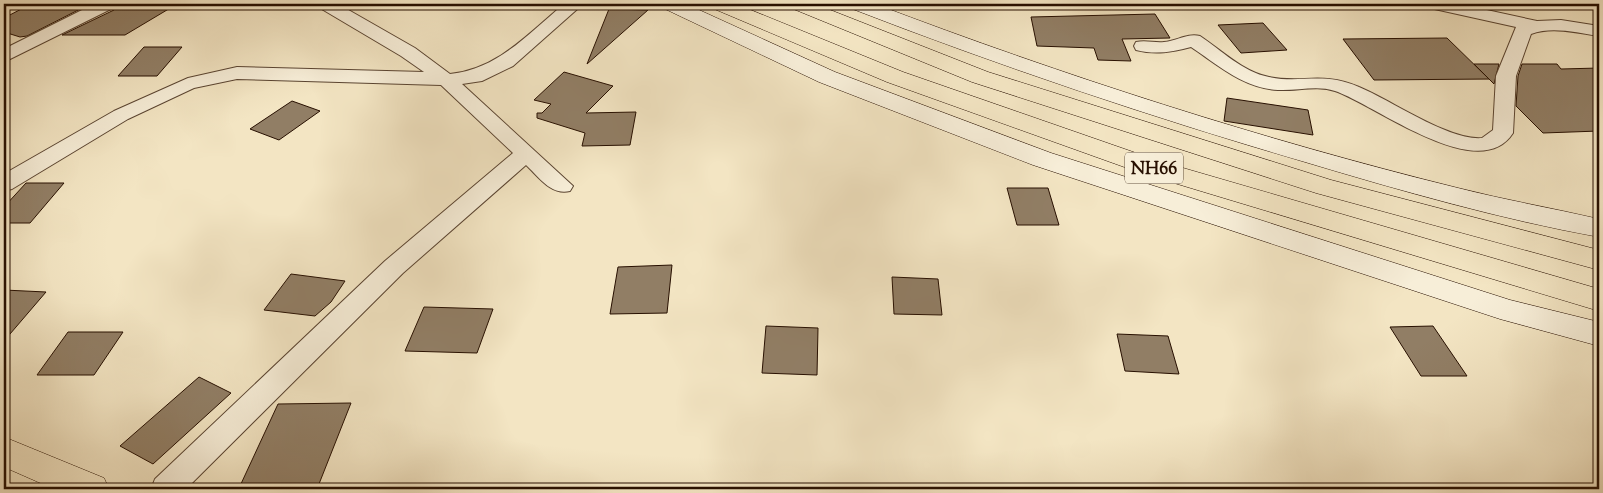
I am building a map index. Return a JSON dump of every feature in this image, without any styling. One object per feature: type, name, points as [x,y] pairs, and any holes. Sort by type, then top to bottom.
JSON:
[{"type":"main road","name":"NH66","points":[[719,4],[895,77],[1150,167],[1322,220],[1599,300]]},
{"type":"main road","name":"NH66","points":[[798,4],[989,80],[1325,187],[1599,260]]},
{"type":"main road","points":[[4,452],[92,489]]},
{"type":"street","points":[[4,56],[107,4]]},
{"type":"street","points":[[326,4],[408,52],[446,80],[562,186]]},
{"type":"street","points":[[4,184],[121,115],[188,84],[237,73],[406,76],[446,80],[475,76],[506,62],[574,4]]},
{"type":"street","points":[[670,4],[827,77],[1042,159],[1510,311],[1599,334]]},
{"type":"street","points":[[857,4],[943,37],[1171,113],[1437,191],[1599,228]]},
{"type":"street","points":[[1436,4],[1535,26]]},
{"type":"street","points":[[1143,46],[1166,48],[1193,40],[1247,77],[1275,84],[1289,85],[1312,82],[1338,85],[1467,144],[1486,144],[1503,133],[1506,76],[1523,31],[1535,26],[1554,24],[1599,31]]},
{"type":"street","points":[[166,489],[394,267],[526,153]]},
{"type":"building","points":[[31,4],[90,4],[27,36],[20,37],[4,32],[4,18]]},
{"type":"building","points":[[118,4],[177,4],[125,35],[62,35],[114,10]]},
{"type":"building","points":[[609,9],[648,10],[587,64]]},
{"type":"building","points":[[1155,14],[1170,38],[1122,39],[1131,61],[1098,60],[1094,48],[1037,46],[1031,17]]},
{"type":"building","points":[[1263,23],[1287,50],[1241,53],[1218,25]]},
{"type":"building","points":[[1447,38],[1489,79],[1374,80],[1343,39]]},
{"type":"building","points":[[144,47],[182,47],[157,76],[118,76]]},
{"type":"building","points":[[1474,64],[1499,64],[1494,84]]},
{"type":"building","points":[[1522,64],[1557,64],[1561,69],[1599,68],[1599,131],[1543,133],[1516,106],[1518,76]]},
{"type":"building","points":[[564,72],[613,86],[586,113],[636,112],[630,145],[582,146],[585,133],[537,118],[537,113],[542,113],[551,104],[534,100]]},
{"type":"building","points":[[1227,98],[1308,110],[1313,135],[1224,121]]},
{"type":"building","points":[[292,101],[320,111],[279,140],[250,129]]},
{"type":"building","points":[[26,183],[64,183],[30,223],[4,223],[4,207]]},
{"type":"building","points":[[1007,188],[1048,188],[1059,225],[1017,225]]},
{"type":"building","points":[[672,265],[667,313],[610,314],[618,267]]},
{"type":"building","points":[[291,274],[345,281],[331,302],[315,316],[264,310]]},
{"type":"building","points":[[892,277],[938,279],[942,315],[894,314]]},
{"type":"building","points":[[4,290],[46,292],[4,341]]},
{"type":"building","points":[[424,307],[493,309],[477,353],[405,351]]},
{"type":"building","points":[[766,326],[818,328],[817,375],[762,373]]},
{"type":"building","points":[[1433,326],[1467,376],[1421,376],[1390,327]]},
{"type":"building","points":[[68,332],[123,332],[94,375],[37,375]]},
{"type":"building","points":[[1117,334],[1168,336],[1179,374],[1125,371]]},
{"type":"building","points":[[199,377],[231,393],[153,464],[120,446]]},
{"type":"building","points":[[351,403],[317,489],[280,489],[284,485],[240,486],[278,404]]}]
